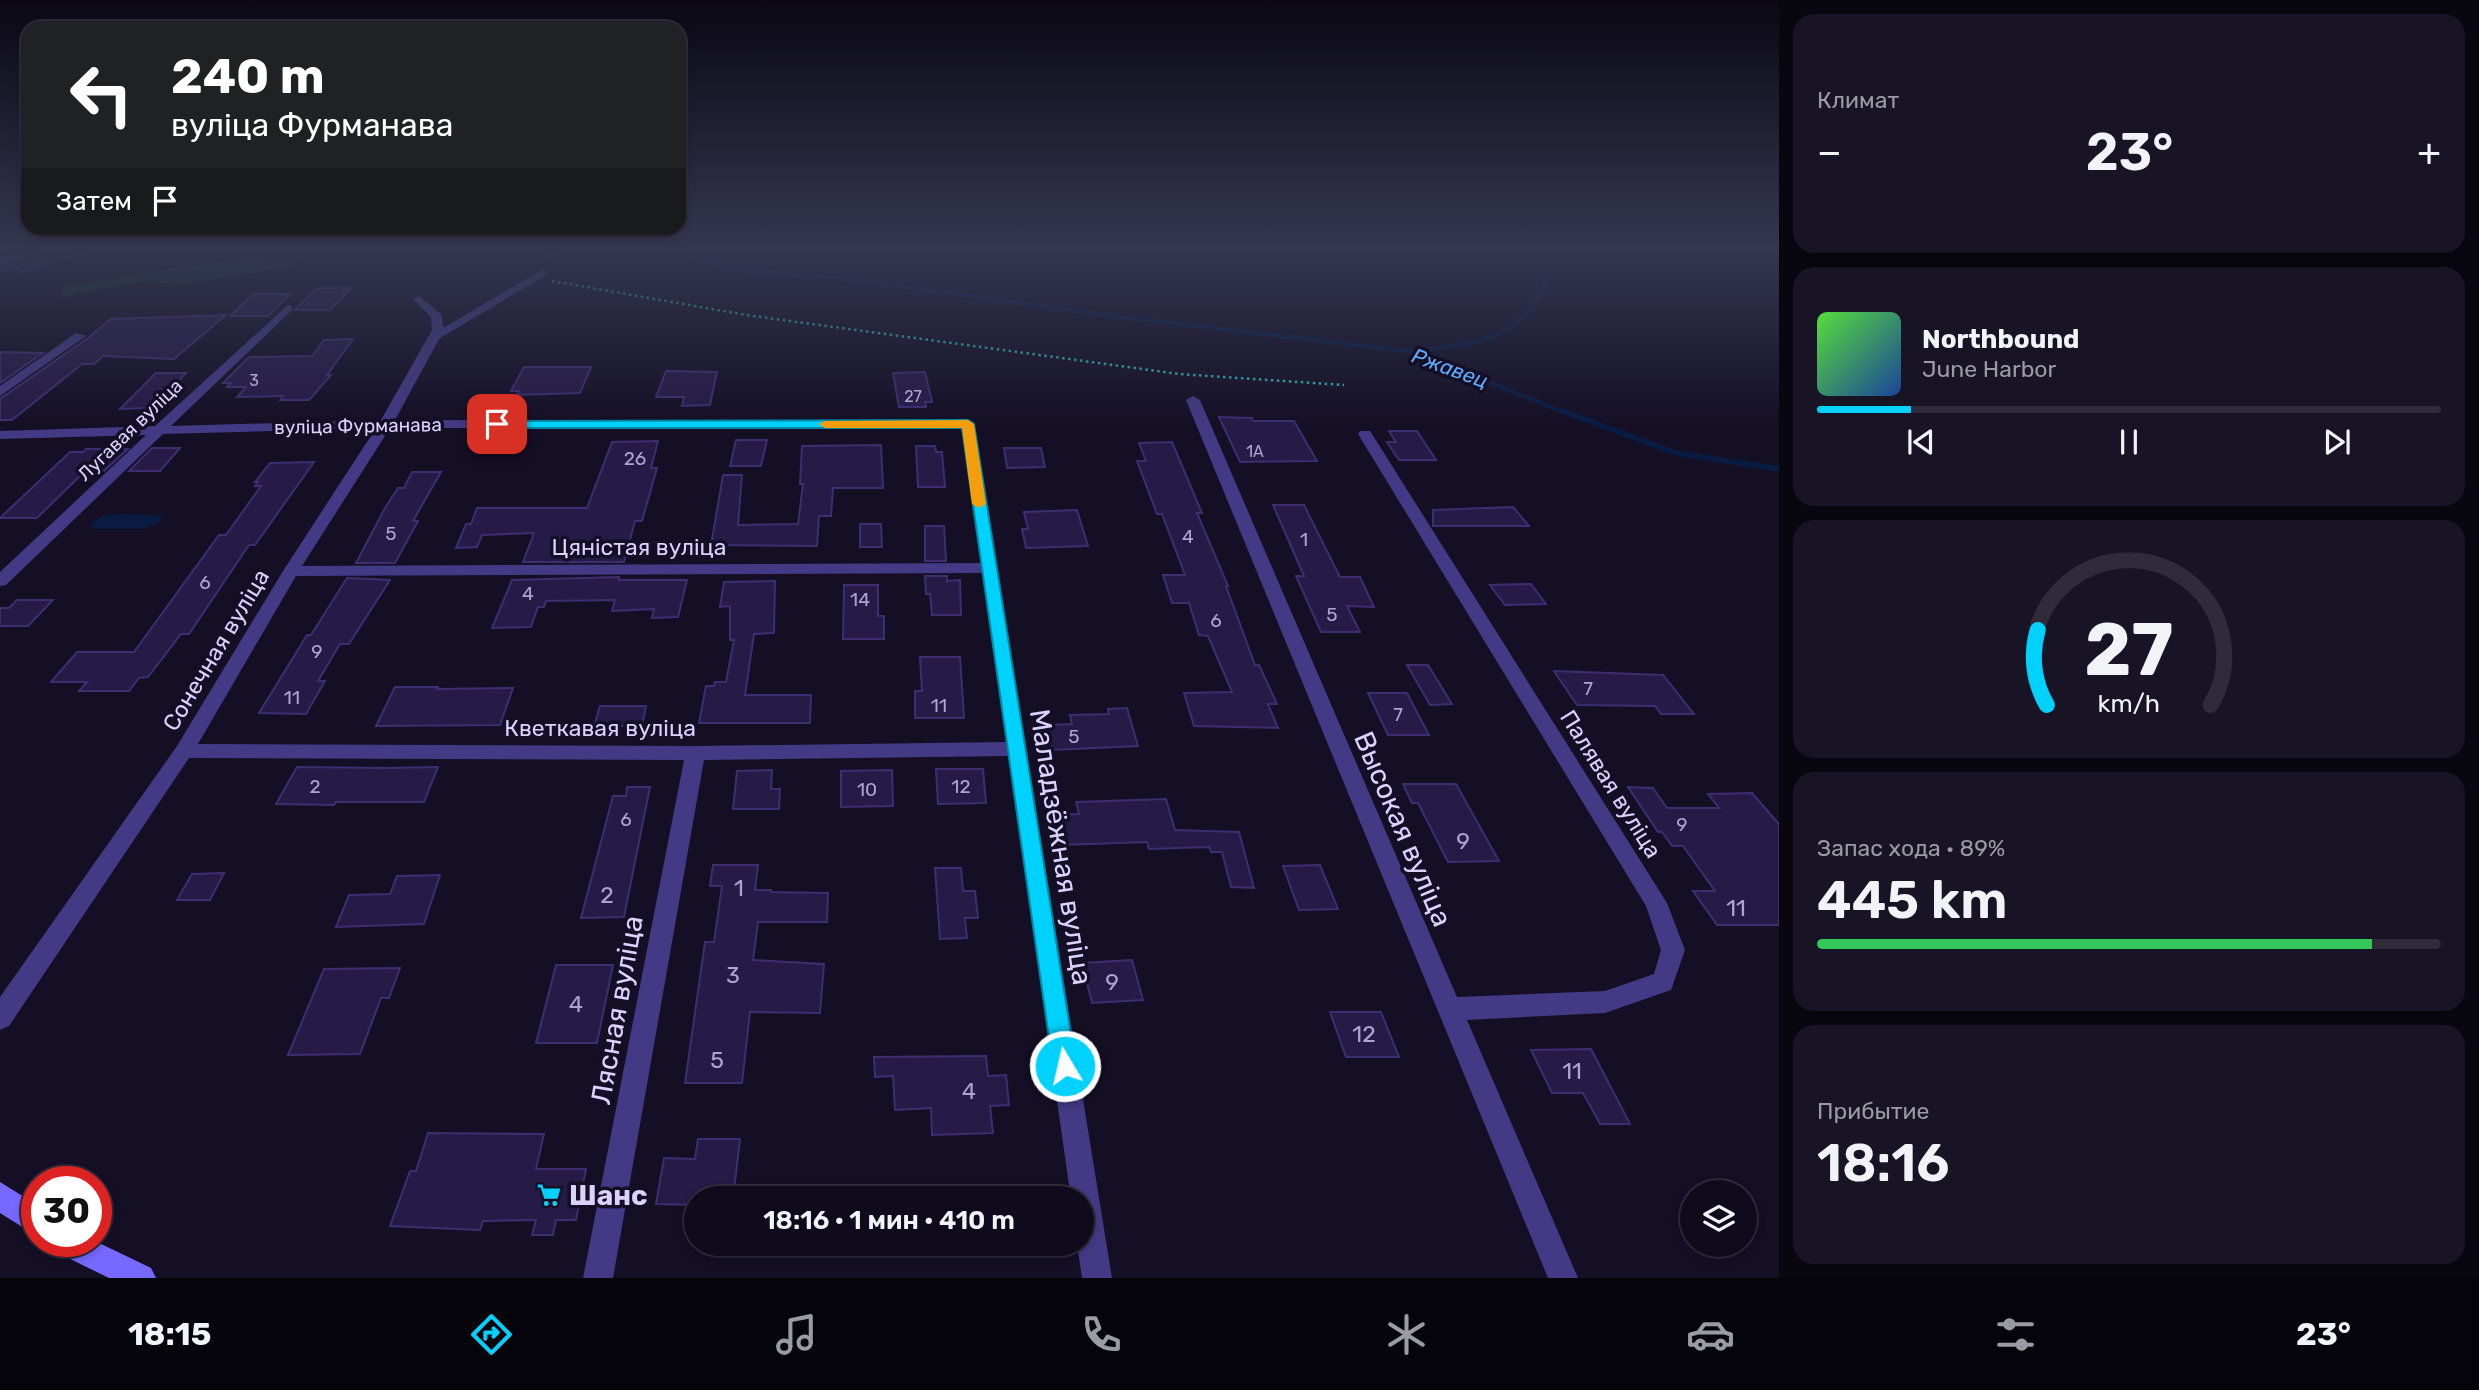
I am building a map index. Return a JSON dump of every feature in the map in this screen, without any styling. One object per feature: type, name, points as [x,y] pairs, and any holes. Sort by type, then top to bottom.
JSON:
[{"type":"main road","points":[[0,1196],[21,1211]]},
{"type":"main road","points":[[97,1257],[141,1278]]},
{"type":"street","points":[[426,307],[439,320],[435,337]]},
{"type":"street","name":"Лугавая вуліца","points":[[0,582],[288,308]]},
{"type":"street","points":[[0,392],[80,336]]},
{"type":"street","name":"Сонечная вуліца","points":[[0,1018],[184,751],[291,571],[386,424],[435,337]]},
{"type":"street","name":"Высокая вуліца","points":[[1193,400],[1563,1278]]},
{"type":"street","name":"вуліца Фурманава","points":[[0,435],[386,424],[968,424]]},
{"type":"street","name":"Маладзёжная вуліца","points":[[968,424],[1097,1278]]},
{"type":"street","name":"Палявая вуліца","points":[[1365,435],[1656,903],[1673,950],[1663,982],[1605,1002],[1448,1009]]},
{"type":"street","name":"Цяністая вуліца","points":[[291,571],[988,568]]},
{"type":"street","name":"Кветкавая вуліца","points":[[184,751],[695,753],[1016,749]]},
{"type":"street","name":"Лясная вуліца","points":[[598,1278],[695,753]]},
{"type":"lane","points":[[435,337],[486,307]]},
{"type":"path","points":[[698,307],[1179,374],[1344,385]]},
{"type":"water","points":[[112,515],[156,515],[162,518],[160,523],[142,529],[94,529],[90,525]]},
{"type":"building","points":[[240,307],[277,307],[268,316],[230,316]]},
{"type":"building","points":[[298,307],[333,307],[330,310],[295,310]]},
{"type":"building","points":[[226,315],[174,359],[103,356],[94,364],[82,364],[12,420],[0,420],[0,399],[111,319]]},
{"type":"building","points":[[353,339],[327,375],[331,375],[309,400],[280,400],[283,396],[237,397],[246,387],[227,387],[231,383],[223,383],[249,357],[312,356],[324,340]]},
{"type":"building","points":[[0,352],[43,353],[0,383]]},
{"type":"building","points":[[524,367],[591,367],[580,393],[517,395],[519,391],[511,391]]},
{"type":"building","points":[[666,371],[717,372],[710,405],[682,406],[684,397],[656,397]]},
{"type":"building","points":[[925,372],[932,402],[925,402],[926,407],[899,407],[893,373]]},
{"type":"building","points":[[156,373],[186,373],[162,399],[154,399],[145,408],[120,409]]},
{"type":"building","points":[[1219,417],[1252,418],[1253,421],[1294,421],[1317,461],[1240,462]]},
{"type":"building","points":[[1389,431],[1417,431],[1436,460],[1399,460],[1387,442],[1396,442]]},
{"type":"building","points":[[736,440],[767,440],[761,466],[730,466]]},
{"type":"building","points":[[658,441],[651,468],[657,468],[642,521],[635,521],[624,562],[523,562],[534,533],[482,535],[477,547],[456,548],[466,524],[471,524],[477,508],[587,508],[612,442]]},
{"type":"building","points":[[1172,442],[1202,513],[1197,513],[1228,586],[1255,665],[1259,665],[1277,704],[1268,704],[1278,728],[1194,726],[1184,693],[1232,692],[1208,636],[1199,635],[1189,603],[1172,603],[1163,575],[1185,575],[1162,514],[1157,514],[1137,461],[1146,461],[1139,443]]},
{"type":"building","points":[[881,445],[883,488],[833,488],[831,516],[819,516],[817,546],[711,545],[723,475],[742,475],[738,525],[798,524],[803,484],[800,484],[802,446]]},
{"type":"building","points":[[916,446],[935,446],[936,452],[942,452],[945,487],[918,487]]},
{"type":"building","points":[[152,448],[180,448],[160,471],[129,471]]},
{"type":"building","points":[[1004,448],[1041,448],[1045,467],[1007,468]]},
{"type":"building","points":[[86,449],[128,449],[104,471],[85,471],[37,518],[0,518],[70,452],[83,452]]},
{"type":"building","points":[[314,462],[255,545],[249,545],[189,634],[181,634],[148,677],[139,678],[129,691],[79,691],[87,682],[51,682],[77,652],[134,652],[219,535],[226,535],[261,486],[255,486],[258,482],[255,482],[270,463]]},
{"type":"building","points":[[412,472],[441,472],[413,521],[418,521],[395,563],[356,563],[385,508],[398,488],[404,488]]},
{"type":"building","points":[[1273,505],[1304,505],[1340,577],[1360,577],[1374,607],[1347,606],[1360,632],[1321,632],[1296,576],[1304,576]]},
{"type":"building","points":[[1513,507],[1529,526],[1433,526],[1433,510]]},
{"type":"building","points":[[1077,510],[1088,546],[1026,548],[1022,529],[1028,529],[1024,512]]},
{"type":"building","points":[[860,524],[881,524],[882,547],[860,547]]},
{"type":"building","points":[[925,526],[944,526],[946,561],[925,561]]},
{"type":"building","points":[[925,576],[947,576],[947,581],[960,580],[961,615],[932,615],[930,594],[926,594]]},
{"type":"building","points":[[619,577],[619,580],[687,580],[678,617],[652,618],[654,609],[612,611],[615,600],[546,601],[544,607],[538,607],[531,627],[492,628],[512,580]]},
{"type":"building","points":[[347,578],[390,580],[349,644],[340,644],[318,681],[325,681],[306,714],[259,713],[307,635],[311,635]]},
{"type":"building","points":[[775,581],[774,633],[754,634],[745,695],[811,695],[810,723],[699,723],[706,686],[714,686],[715,682],[726,682],[734,640],[730,640],[730,606],[720,607],[724,582]]},
{"type":"building","points":[[1531,584],[1546,604],[1505,605],[1490,585]]},
{"type":"building","points":[[844,585],[878,585],[878,616],[884,616],[884,639],[843,639]]},
{"type":"building","points":[[17,600],[53,600],[28,626],[0,626],[0,608],[9,608]]},
{"type":"building","points":[[920,657],[960,657],[964,718],[915,718],[915,691],[922,691]]},
{"type":"building","points":[[1407,665],[1428,665],[1452,704],[1430,705]]},
{"type":"building","points":[[1554,671],[1663,675],[1694,714],[1661,714],[1655,706],[1577,705]]},
{"type":"building","points":[[395,687],[513,688],[500,725],[376,726]]},
{"type":"building","points":[[1368,693],[1407,693],[1429,735],[1388,735]]},
{"type":"building","points":[[600,706],[646,706],[642,726],[594,726]]},
{"type":"building","points":[[1127,708],[1138,746],[1051,750],[1045,725],[1072,724],[1070,715],[1109,714],[1108,709]]},
{"type":"building","points":[[297,767],[438,767],[424,802],[276,804]]},
{"type":"building","points":[[936,769],[983,769],[986,803],[938,804]]},
{"type":"building","points":[[772,770],[771,789],[780,789],[779,809],[733,809],[737,771]]},
{"type":"building","points":[[892,770],[893,806],[841,807],[841,771]]},
{"type":"building","points":[[1403,784],[1456,784],[1499,861],[1448,862],[1418,803],[1412,803]]},
{"type":"building","points":[[627,787],[650,787],[624,917],[581,918],[613,796],[626,796]]},
{"type":"building","points":[[1628,787],[1653,788],[1667,808],[1719,808],[1708,794],[1752,793],[1779,824],[1779,925],[1717,925],[1693,891],[1715,891],[1683,846],[1672,846],[1662,832],[1658,832]]},
{"type":"building","points":[[1166,799],[1175,830],[1239,832],[1254,888],[1231,887],[1222,852],[1211,852],[1209,847],[1149,849],[1147,842],[1061,845],[1055,815],[1079,814],[1076,802]]},
{"type":"building","points":[[713,865],[758,865],[755,890],[828,893],[827,922],[758,922],[753,960],[824,964],[820,1013],[750,1012],[742,1083],[685,1083],[705,942],[714,942],[722,886],[710,886]]},
{"type":"building","points":[[1320,865],[1338,909],[1299,910],[1283,866]]},
{"type":"building","points":[[935,868],[961,868],[963,891],[975,891],[978,918],[965,918],[967,938],[940,939]]},
{"type":"building","points":[[224,873],[210,900],[177,900],[192,874]]},
{"type":"building","points":[[440,875],[424,924],[336,927],[349,895],[390,894],[397,876]]},
{"type":"building","points":[[1132,960],[1143,1000],[1092,1003],[1082,963]]},
{"type":"building","points":[[556,965],[613,965],[597,1043],[536,1043]]},
{"type":"building","points":[[400,968],[389,998],[381,998],[360,1054],[288,1055],[324,969]]},
{"type":"building","points":[[1330,1012],[1381,1012],[1399,1057],[1346,1057]]},
{"type":"building","points":[[1591,1049],[1630,1124],[1600,1124],[1583,1093],[1552,1093],[1531,1050]]},
{"type":"building","points":[[986,1056],[988,1076],[1006,1075],[1009,1105],[990,1106],[993,1133],[932,1135],[931,1108],[895,1110],[893,1076],[875,1077],[874,1057]]},
{"type":"building","points":[[428,1133],[544,1134],[536,1169],[586,1169],[576,1220],[556,1220],[553,1235],[532,1235],[536,1220],[483,1221],[480,1230],[390,1226],[410,1171],[416,1171]]},
{"type":"building","points":[[698,1139],[740,1139],[735,1186],[684,1186],[684,1205],[656,1204],[664,1158],[695,1159]]},
{"type":"waterway","name":"Ржавец","points":[[1044,307],[1413,352]]},
{"type":"waterway","points":[[1413,352],[1495,336],[1518,322],[1532,307]]},
{"type":"waterway","name":"Ржавец","points":[[1413,352],[1566,413]]},
{"type":"waterway","name":"Ржавец","points":[[1562,411],[1676,453],[1779,469]]},
{"type":"slow traffic","points":[[825,424],[968,424],[979,504]]},
{"type":"place","name":"Шанс","points":[[549,1195]]},
{"type":"route","points":[[497,424],[968,424],[1065,1066]]}]
